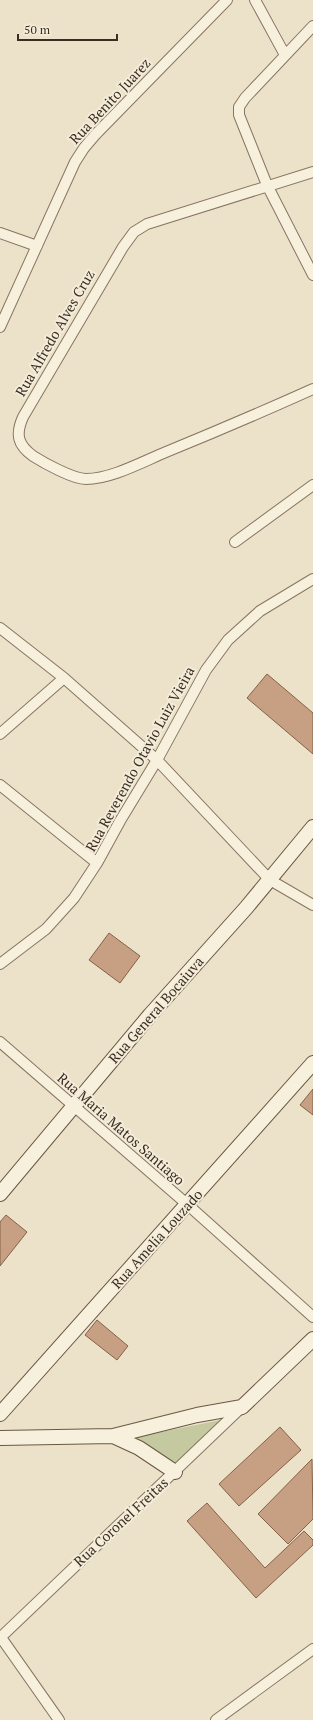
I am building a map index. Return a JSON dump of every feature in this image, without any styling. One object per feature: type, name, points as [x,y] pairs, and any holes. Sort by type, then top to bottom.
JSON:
[{"type":"main road","name":"Rua General Bocaiuva","points":[[0,1194],[150,1014],[270,880],[313,827]]},
{"type":"main road","name":"Rua Amelia Louzado","points":[[0,1414],[188,1205],[313,1063]]},
{"type":"main road","name":"Rua Coronel Freitas","points":[[242,1407],[313,1339]]},
{"type":"main road","points":[[0,1438],[113,1436],[197,1415],[242,1407]]},
{"type":"main road","points":[[113,1436],[139,1448],[175,1472]]},
{"type":"street","name":"Rua Benito Juarez","points":[[0,327],[76,162],[84,148],[123,105],[227,0]]},
{"type":"street","points":[[255,0],[285,55]]},
{"type":"street","points":[[313,26],[245,98],[239,107],[239,115],[268,185],[313,275]]},
{"type":"street","name":"Rua Alfredo Alves Cruz","points":[[313,172],[147,224],[134,232],[108,270],[23,417],[19,426],[18,440],[24,448],[34,456],[70,474],[84,479],[101,477],[127,468],[242,421],[313,389]]},
{"type":"street","points":[[0,233],[37,246]]},
{"type":"street","points":[[235,542],[313,485]]},
{"type":"street","name":"Rua Reverendo Otavio Luiz Vieira","points":[[0,964],[46,929],[74,898],[97,863],[120,821],[157,760],[206,670],[228,640],[260,610],[313,579]]},
{"type":"street","points":[[0,628],[64,678],[157,760],[270,880],[313,905]]},
{"type":"street","points":[[0,734],[64,678]]},
{"type":"street","points":[[0,785],[97,863]]},
{"type":"street","name":"Rua Maria Matos Santiago","points":[[0,1042],[188,1205],[313,1317]]},
{"type":"street","name":"Rua Coronel Freitas","points":[[0,1636],[242,1407]]},
{"type":"street","points":[[0,1636],[59,1720]]},
{"type":"street","points":[[216,1720],[313,1649]]},
{"type":"green space","points":[[221,1420],[177,1463],[131,1438]]},
{"type":"building","points":[[267,674],[313,713],[313,754],[247,698]]},
{"type":"building","points":[[109,933],[140,956],[120,983],[89,960]]},
{"type":"building","points":[[313,1089],[313,1115],[300,1105]]},
{"type":"building","points":[[6,1215],[27,1232],[0,1266],[0,1222]]},
{"type":"building","points":[[97,1320],[128,1346],[117,1360],[85,1335]]},
{"type":"building","points":[[280,1427],[301,1450],[239,1506],[219,1484]]},
{"type":"building","points":[[312,1459],[313,1519],[288,1544],[258,1514]]},
{"type":"building","points":[[207,1503],[265,1568],[304,1531],[313,1540],[313,1545],[256,1598],[187,1521]]}]
